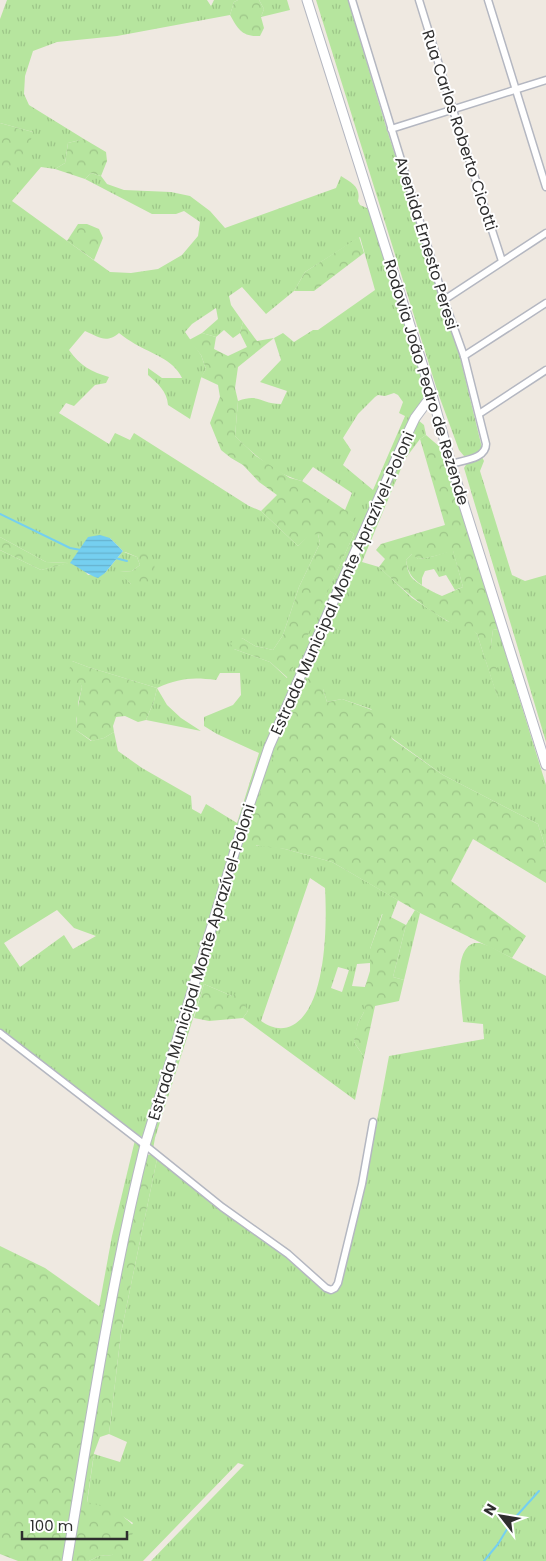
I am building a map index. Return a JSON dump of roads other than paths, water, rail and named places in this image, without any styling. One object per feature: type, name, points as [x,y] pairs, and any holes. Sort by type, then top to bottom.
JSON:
[{"type":"street","name":"Rodovia João Pedro de Rezende","points":[[307,0],[432,395],[546,765]]},
{"type":"street","name":"Avenida Ernesto Peresi","points":[[352,0],[444,300],[464,356],[486,444],[481,455],[452,464]]},
{"type":"street","name":"Rua Carlos Roberto Cicotti","points":[[419,0],[452,110],[502,261]]},
{"type":"street","points":[[488,0],[546,187]]},
{"type":"street","points":[[391,129],[546,80]]},
{"type":"street","points":[[444,300],[546,232]]},
{"type":"street","points":[[464,356],[546,303]]},
{"type":"street","points":[[478,414],[546,370]]},
{"type":"street","name":"Estrada Municipal Monte Aprazível-Poloni","points":[[66,1561],[124,1233],[145,1145],[245,818],[269,747],[404,439],[415,418],[432,395]]},
{"type":"street","points":[[0,1033],[222,1206],[288,1254],[326,1288],[331,1290],[338,1283],[362,1184],[373,1122]]},
{"type":"water","points":[[100,535],[110,538],[123,551],[105,573],[98,578],[70,563],[88,537]]},
{"type":"waterway","points":[[0,514],[70,548],[81,550]]},
{"type":"waterway","points":[[115,558],[127,561]]},
{"type":"waterway","points":[[484,1561],[498,1544],[512,1521],[539,1491]]}]
